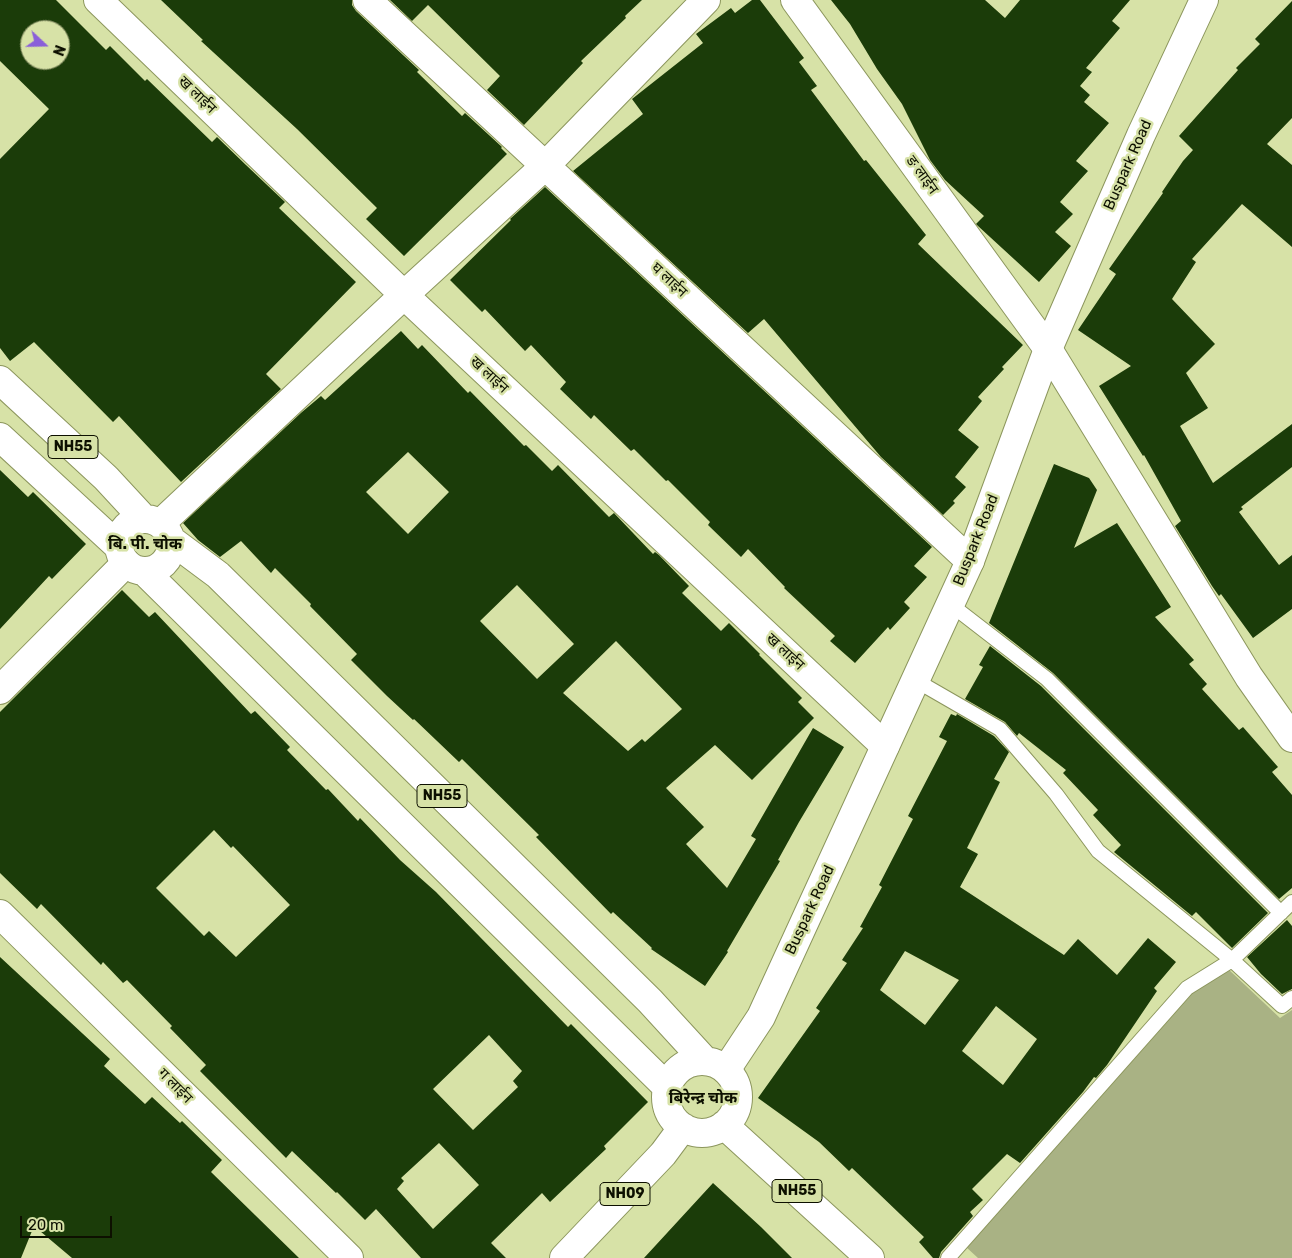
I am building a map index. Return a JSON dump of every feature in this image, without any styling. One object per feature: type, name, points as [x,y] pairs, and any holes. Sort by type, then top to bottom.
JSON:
[{"type":"street","name":"ख लाईन","points":[[98,0],[404,295],[885,746]]},
{"type":"street","name":"घ लाईन","points":[[367,0],[970,561]]},
{"type":"street","points":[[158,527],[404,295],[546,165],[706,0]]},
{"type":"street","name":"ङ लाईन","points":[[796,0],[1048,349],[1249,677],[1292,738]]},
{"type":"street","name":"Buspark Road","points":[[716,1066],[761,1017],[970,561],[1048,349],[1141,135],[1204,0]]},
{"type":"street","name":"NH55","points":[[0,380],[158,527],[218,575],[716,1066]]},
{"type":"street","name":"NH55","points":[[0,437],[130,560],[668,1088]]},
{"type":"street","points":[[135,520],[158,527],[172,548],[166,562],[152,570],[130,560],[120,537],[123,530],[135,520]]},
{"type":"street","points":[[0,690],[130,560]]},
{"type":"street","name":"ग लाईन","points":[[0,914],[349,1258]]},
{"type":"street","points":[[697,1062],[716,1066],[733,1078],[738,1098],[734,1113],[724,1125],[717,1130],[699,1133],[683,1127],[676,1121],[667,1106],[668,1088],[670,1080],[681,1068],[697,1062]]},
{"type":"street","name":"NH55","points":[[724,1125],[870,1258]]},
{"type":"street","name":"NH09","points":[[564,1258],[662,1154],[683,1127]]},
{"type":"lane","points":[[950,604],[1047,679],[1280,913]]},
{"type":"lane","points":[[915,680],[1000,729],[1056,794],[1098,851],[1232,960],[1282,1006],[1292,998]]},
{"type":"lane","points":[[948,1258],[1188,988],[1232,960],[1292,902]]},
{"type":"green space","points":[[1227,968],[1280,1018],[1292,1010],[1292,1258],[978,1258],[966,1247],[1193,992]]},
{"type":"building","points":[[0,0],[56,0],[106,50],[110,46],[212,142],[217,137],[285,202],[279,208],[356,282],[266,374],[281,389],[181,482],[119,416],[113,422],[34,342],[10,361],[0,348],[0,159],[49,109],[0,61]]},
{"type":"building","points":[[161,0],[352,0],[352,5],[356,11],[419,70],[417,72],[462,116],[465,113],[502,147],[507,154],[404,256],[366,219],[377,208],[297,129],[201,41],[203,40]]},
{"type":"building","points":[[390,0],[642,0],[581,61],[583,63],[524,125],[487,90],[500,76],[428,5],[412,21]]},
{"type":"building","points":[[752,0],[760,0],[804,58],[799,62],[817,86],[811,90],[864,161],[866,160],[926,235],[918,244],[1023,345],[978,397],[982,401],[958,430],[979,447],[955,477],[966,487],[953,501],[955,503],[943,515],[881,457],[764,319],[748,333],[573,171],[643,114],[632,99],[703,43],[696,34],[731,8],[735,13]]},
{"type":"building","points":[[831,0],[985,0],[1005,18],[1020,0],[1130,0],[1112,21],[1120,28],[1086,68],[1092,72],[1080,86],[1090,95],[1084,102],[1109,123],[1076,161],[1088,171],[1060,202],[1073,214],[1055,232],[1071,246],[1039,282],[976,224],[984,216],[945,180],[930,160],[902,104],[877,69],[850,24]]},
{"type":"building","points":[[1292,1],[1292,118],[1267,144],[1292,165],[1292,247],[1242,204],[1192,259],[1196,262],[1172,299],[1215,344],[1186,373],[1208,408],[1180,426],[1213,483],[1292,424],[1292,467],[1241,507],[1243,509],[1239,512],[1279,565],[1292,555],[1292,609],[1253,638],[1221,594],[1219,596],[1212,586],[1175,526],[1181,521],[1144,455],[1099,386],[1131,366],[1078,330],[1116,274],[1109,269],[1163,193],[1183,161],[1193,150],[1179,136],[1238,70],[1236,68],[1260,44],[1255,39]]},
{"type":"building","points":[[545,187],[932,547],[914,566],[927,577],[904,602],[910,608],[890,630],[888,627],[855,663],[830,641],[835,636],[784,588],[748,549],[741,557],[708,525],[710,522],[668,480],[666,481],[634,449],[631,451],[594,415],[591,419],[560,389],[566,382],[531,345],[525,351],[485,309],[482,312],[450,280],[510,219]]},
{"type":"building","points":[[401,331],[418,349],[422,345],[468,393],[470,391],[524,446],[526,445],[552,471],[558,465],[609,517],[614,513],[653,554],[655,552],[659,555],[689,586],[682,593],[721,631],[729,623],[802,698],[798,702],[814,718],[752,780],[715,745],[666,788],[704,827],[686,844],[727,888],[756,839],[751,836],[813,728],[844,747],[799,822],[778,860],[780,861],[728,952],[705,986],[651,949],[613,912],[611,914],[536,837],[539,835],[462,759],[459,762],[351,660],[357,654],[275,568],[271,573],[241,541],[220,557],[198,540],[183,523],[302,412],[321,396],[325,400]],"holes":[[[408,452],[449,492],[408,534],[366,492]],[[517,585],[574,644],[537,679],[480,621]],[[616,641],[682,709],[645,742],[642,739],[628,751],[563,693]]]},
{"type":"building","points":[[1054,464],[1089,478],[1097,490],[1074,548],[1117,523],[1171,607],[1155,617],[1194,660],[1189,664],[1207,684],[1202,689],[1239,730],[1243,727],[1278,767],[1272,772],[1292,795],[1292,888],[1279,899],[1053,673],[989,623]]},
{"type":"building","points":[[0,470],[28,497],[33,492],[86,544],[52,579],[49,576],[0,629]]},
{"type":"building","points":[[122,590],[149,617],[155,612],[251,714],[255,711],[290,747],[287,750],[326,790],[328,789],[358,821],[360,818],[400,860],[436,892],[568,1027],[571,1024],[648,1102],[604,1146],[606,1149],[550,1202],[542,1193],[491,1243],[506,1258],[421,1258],[376,1209],[365,1220],[292,1151],[286,1158],[200,1071],[206,1065],[170,1028],[172,1026],[127,980],[123,983],[103,962],[101,965],[41,904],[37,909],[0,873],[0,712]],"holes":[[[214,830],[231,848],[233,846],[290,905],[236,957],[209,931],[204,936],[156,888]],[[489,1035],[522,1071],[513,1081],[518,1087],[473,1130],[433,1089]],[[439,1143],[479,1185],[433,1229],[397,1189],[404,1181],[401,1178]]]},
{"type":"building","points":[[990,646],[1041,686],[1268,913],[1232,948],[1196,912],[1192,916],[1114,852],[1121,845],[1093,815],[1098,810],[1063,773],[1066,770],[1019,733],[1017,736],[1005,722],[965,699],[983,667],[979,665]]},
{"type":"building","points":[[951,714],[956,716],[957,714],[994,736],[1009,752],[994,779],[1000,782],[967,848],[978,854],[960,887],[1064,955],[1078,939],[1117,975],[1148,938],[1176,962],[1154,988],[1157,991],[1107,1065],[1096,1078],[1094,1077],[1020,1163],[1007,1154],[972,1189],[983,1200],[970,1212],[973,1216],[941,1252],[939,1258],[933,1258],[919,1242],[924,1237],[852,1168],[849,1171],[819,1142],[758,1098],[820,1011],[816,1008],[847,963],[842,960],[863,928],[860,927],[882,887],[879,885],[913,819],[908,816],[947,741],[939,737]],"holes":[[[905,951],[959,980],[925,1025],[880,990]],[[996,1006],[1037,1039],[1003,1085],[962,1051]]]},
{"type":"building","points":[[1287,920],[1292,926],[1292,989],[1282,994],[1261,974],[1247,957]]},
{"type":"building","points":[[0,957],[110,1059],[104,1066],[145,1104],[152,1097],[180,1123],[182,1121],[222,1160],[211,1172],[299,1258],[72,1258],[34,1226],[21,1258],[0,1258]]},
{"type":"building","points":[[713,1183],[761,1227],[792,1258],[644,1258]]},
{"type":"district","name":"बि. पी. चोक","points":[[145,544]]},
{"type":"district","name":"बिरेन्द्र चोक","points":[[703,1098]]}]
